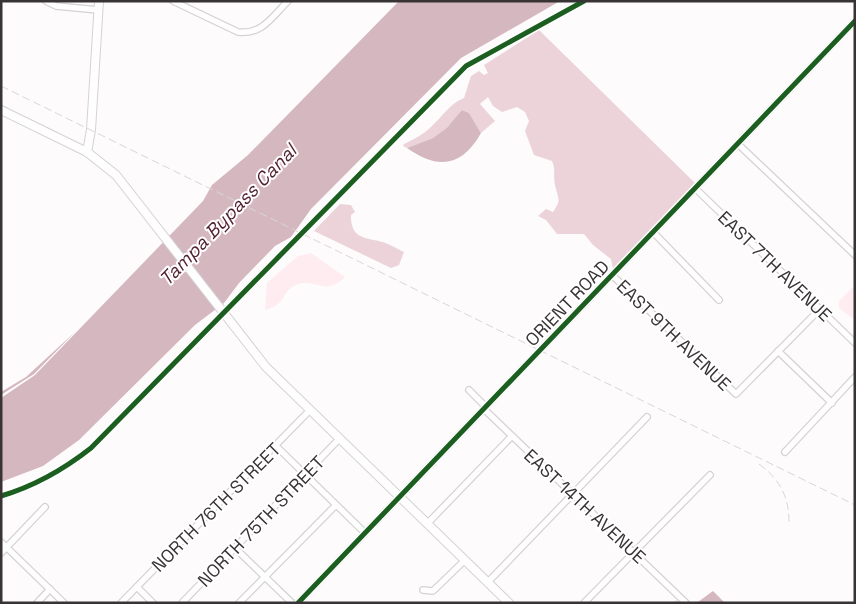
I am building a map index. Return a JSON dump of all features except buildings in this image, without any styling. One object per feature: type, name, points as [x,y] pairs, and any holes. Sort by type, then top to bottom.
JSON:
[{"type":"main road","points":[[87,152],[91,130],[99,1]]},
{"type":"main road","points":[[1,110],[87,152],[116,174],[266,368],[488,582],[506,602]]},
{"type":"street","points":[[46,1],[56,6],[98,10]]},
{"type":"street","points":[[173,1],[238,32],[249,33],[262,28],[288,1]]},
{"type":"street","name":"ORIENT ROAD","points":[[298,603],[855,21]]},
{"type":"street","points":[[738,144],[855,255]]},
{"type":"street","name":"EAST 7TH AVENUE","points":[[696,188],[855,343]]},
{"type":"street","points":[[653,232],[719,300]]},
{"type":"street","name":"EAST 9TH AVENUE","points":[[612,275],[736,394],[778,351]]},
{"type":"street","points":[[820,309],[778,351],[832,403]]},
{"type":"street","points":[[785,452],[855,377]]},
{"type":"street","name":"EAST 14TH AVENUE","points":[[469,390],[512,436],[686,603]]},
{"type":"street","name":"NORTH 76TH STREET","points":[[122,603],[310,410]]},
{"type":"street","points":[[488,582],[647,417]]},
{"type":"street","points":[[427,524],[512,436]]},
{"type":"street","name":"NORTH 75TH STREET","points":[[182,603],[306,476],[339,439]]},
{"type":"street","points":[[276,446],[364,532]]},
{"type":"street","points":[[584,603],[710,475]]},
{"type":"street","points":[[239,603],[336,504]]},
{"type":"street","points":[[1,553],[45,507]]},
{"type":"street","points":[[1,542],[64,603]]},
{"type":"street","points":[[235,548],[292,603]]},
{"type":"street","points":[[423,590],[433,591],[465,560]]},
{"type":"street","points":[[137,587],[153,603]]},
{"type":"street","points":[[37,603],[50,589]]},
{"type":"shaded area","points":[[539,30],[695,183],[613,269],[611,259],[593,245],[584,234],[557,234],[546,220],[538,216],[546,209],[553,212],[558,204],[554,182],[554,167],[552,161],[534,155],[525,131],[529,121],[525,112],[517,107],[502,112],[493,106],[488,97],[480,104],[495,121],[481,133],[469,113],[462,110],[448,128],[433,138],[407,148],[403,146],[425,132],[450,107],[464,98],[471,76],[479,71],[484,75],[488,73],[484,65]]},
{"type":"shaded area","points":[[340,204],[351,205],[355,212],[351,215],[352,224],[354,231],[358,235],[383,242],[404,252],[399,265],[391,268],[314,231]]},
{"type":"shaded area","points":[[311,253],[345,277],[331,286],[300,283],[290,289],[277,305],[265,310],[267,283],[298,256]]},
{"type":"shaded area","points":[[855,285],[855,320],[839,308],[839,301]]},
{"type":"water","name":"Tampa Bypass Canal","points":[[399,1],[560,1],[461,58],[311,209],[291,237],[275,246],[239,283],[224,303],[195,325],[79,440],[43,466],[1,482],[1,398],[35,375],[203,201],[212,185],[248,155]]},
{"type":"water","points":[[462,110],[469,113],[481,133],[466,153],[448,162],[439,162],[429,160],[407,148],[433,138],[447,128]]},
{"type":"water","points":[[75,332],[34,374],[1,395],[1,392],[26,377]]},
{"type":"water","points":[[713,591],[725,603],[698,602]]},
{"type":"railway","points":[[1,86],[855,505]]},
{"type":"railway","points":[[759,464],[767,470],[783,491],[788,507],[789,526]]},
{"type":"cycle path","points":[[1,496],[48,476],[91,448],[466,66],[584,1]]},
{"type":"cycle path","points":[[298,603],[855,21]]}]
